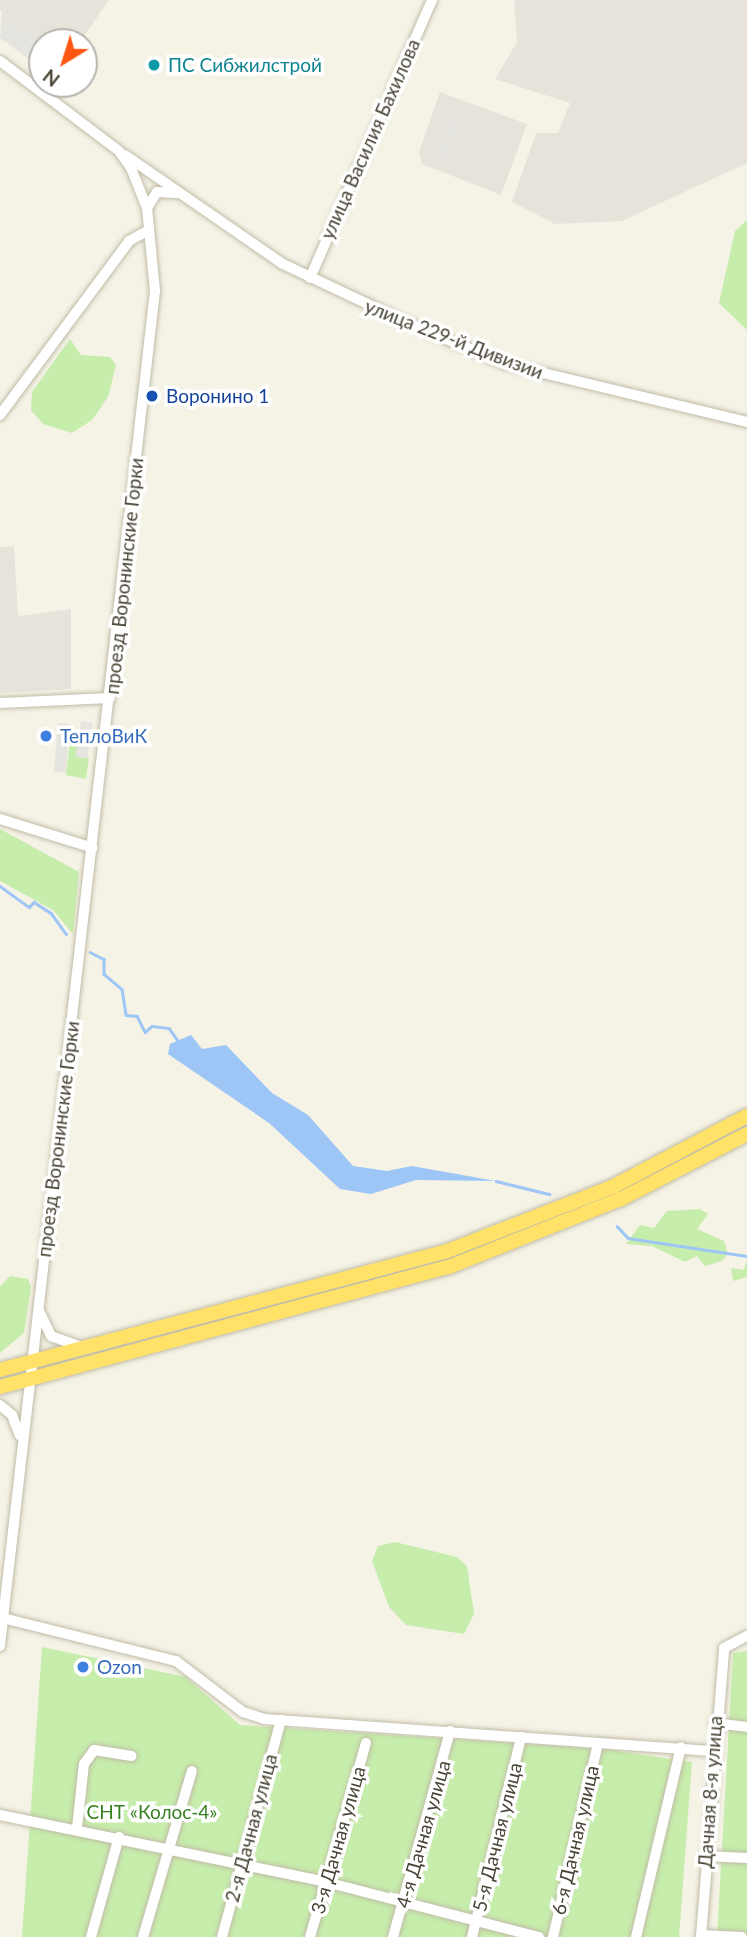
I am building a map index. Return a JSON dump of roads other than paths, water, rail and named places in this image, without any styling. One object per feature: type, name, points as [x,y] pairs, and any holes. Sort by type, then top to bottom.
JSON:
[{"type":"highway","points":[[0,1370],[457,1248],[614,1186],[747,1116]]},
{"type":"highway","points":[[0,1387],[449,1267],[610,1204],[747,1134]]},
{"type":"street","name":"улица Василия Бахилова","points":[[310,278],[432,0]]},
{"type":"street","name":"проезд Воронинские Горки","points":[[0,61],[119,151],[140,186],[146,208],[155,291],[93,848],[28,1380]]},
{"type":"street","points":[[119,151],[187,197]]},
{"type":"street","points":[[140,186],[157,183],[187,197]]},
{"type":"street","points":[[146,208],[163,190],[187,197]]},
{"type":"street","name":"улица 229-й Дивизии","points":[[187,197],[310,278],[506,364],[747,422]]},
{"type":"street","points":[[0,415],[129,241],[149,230]]},
{"type":"street","points":[[0,703],[110,698]]},
{"type":"street","points":[[0,819],[93,848]]},
{"type":"street","points":[[37,1307],[57,1340],[93,1346]]},
{"type":"street","points":[[0,1646],[28,1380]]},
{"type":"street","points":[[0,1405],[17,1425],[22,1450]]},
{"type":"street","points":[[3,1618],[176,1661],[203,1675],[243,1712],[281,1720],[711,1751]]},
{"type":"street","name":"Дачная 8-я улица","points":[[701,1936],[711,1751],[724,1648],[747,1636]]},
{"type":"street","name":"2-я Дачная улица","points":[[222,1937],[281,1720]]},
{"type":"street","points":[[715,1723],[747,1727]]},
{"type":"street","name":"4-я Дачная улица","points":[[393,1937],[450,1731]]},
{"type":"street","name":"5-я Дачная улица","points":[[472,1937],[521,1737]]},
{"type":"street","name":"3-я Дачная улица","points":[[310,1937],[366,1743]]},
{"type":"street","name":"6-я Дачная улица","points":[[553,1937],[598,1743]]},
{"type":"street","points":[[636,1937],[681,1748]]},
{"type":"street","points":[[77,1828],[84,1764],[94,1750],[132,1756]]},
{"type":"street","points":[[142,1937],[192,1771]]},
{"type":"street","points":[[0,1815],[77,1828],[168,1847],[240,1866],[326,1882],[539,1937]]},
{"type":"street","points":[[91,1937],[119,1837]]},
{"type":"street","points":[[705,1856],[747,1858]]},
{"type":"street","points":[[701,1936],[742,1937]]},
{"type":"water","points":[[191,1035],[202,1049],[226,1045],[272,1093],[308,1115],[353,1166],[387,1171],[412,1166],[496,1181],[416,1180],[371,1194],[340,1189],[269,1123],[168,1054],[170,1044]]},
{"type":"waterway","points":[[0,886],[29,907],[34,902],[51,913],[66,934]]},
{"type":"waterway","points":[[90,952],[104,959],[104,974],[122,989],[126,1015],[137,1016],[145,1032],[152,1026],[169,1028],[178,1041]]},
{"type":"waterway","points":[[496,1181],[549,1194]]},
{"type":"waterway","points":[[617,1226],[628,1238],[747,1256]]},
{"type":"place","name":"ПС Сибжилстрой","points":[[154,65]]},
{"type":"place","name":"Воронино 1","points":[[152,396]]},
{"type":"place","name":"ТеплоВиК","points":[[46,736]]},
{"type":"place","name":"Ozon","points":[[83,1667]]},
{"type":"park label","name":"СНТ «Колос-4»","points":[[152,1812]]}]
